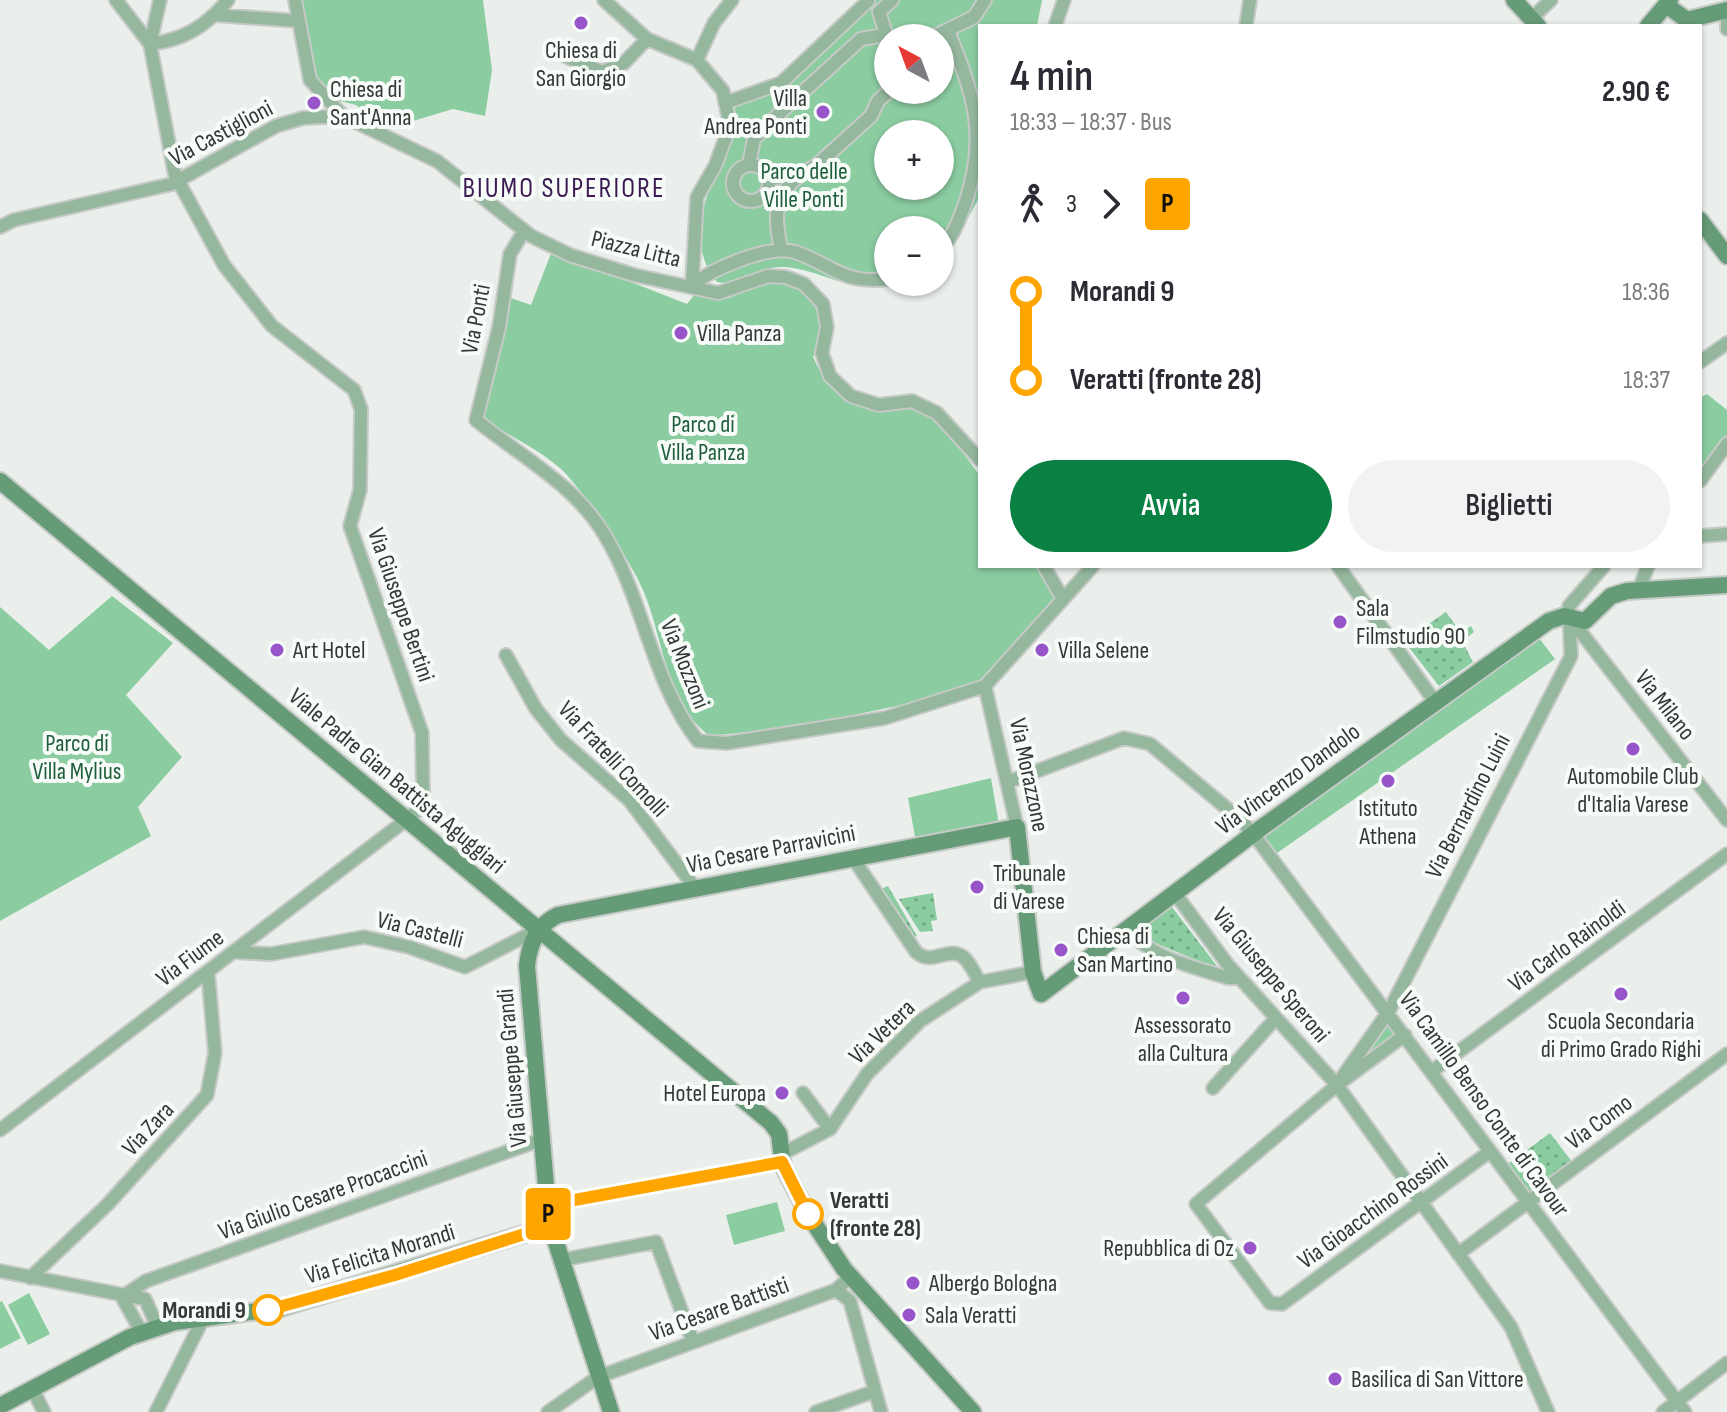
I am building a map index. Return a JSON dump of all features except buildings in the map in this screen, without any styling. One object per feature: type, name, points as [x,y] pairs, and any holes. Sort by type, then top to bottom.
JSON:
[{"type":"street","points":[[116,0],[150,44]]},
{"type":"street","points":[[150,44],[160,0]]},
{"type":"street","points":[[150,44],[178,40],[216,15],[228,0]]},
{"type":"street","points":[[295,0],[310,80],[343,116]]},
{"type":"street","points":[[604,0],[647,39],[697,60],[723,91],[730,126],[715,166],[697,197],[692,285]]},
{"type":"street","points":[[882,24],[879,12],[892,0]]},
{"type":"street","points":[[954,28],[974,17],[985,0]]},
{"type":"street","points":[[1056,24],[1064,0]]},
{"type":"street","points":[[1246,24],[1250,0]]},
{"type":"street","points":[[1514,0],[1539,23],[1551,0]]},
{"type":"street","points":[[697,60],[714,23],[732,1]]},
{"type":"street","points":[[725,103],[781,83],[862,2]]},
{"type":"street","points":[[1650,24],[1666,2],[1682,19],[1701,23],[1727,19],[1727,29]]},
{"type":"street","points":[[1701,23],[1727,10]]},
{"type":"street","points":[[216,15],[299,21]]},
{"type":"street","points":[[749,164],[761,168],[769,179],[767,193],[754,201],[739,196],[732,183],[734,175],[749,164],[754,139],[861,39],[874,38]]},
{"type":"street","points":[[567,57],[602,72],[624,63],[647,39]]},
{"type":"street","name":"Via Giuseppe Bertini","points":[[150,44],[170,162],[224,265],[272,326],[354,390],[361,409],[363,468],[350,526],[422,733],[423,792],[417,811],[406,820]]},
{"type":"street","points":[[954,46],[972,92],[977,142],[974,176],[954,233]]},
{"type":"street","points":[[781,250],[775,212],[779,196],[871,116],[877,104]]},
{"type":"street","name":"Via Castiglioni","points":[[0,227],[178,179],[276,126],[303,118],[343,116],[437,161],[524,231],[570,255]]},
{"type":"street","points":[[769,179],[802,174]]},
{"type":"street","points":[[1702,223],[1727,256]]},
{"type":"street","name":"Via Ponti","points":[[476,420],[499,327],[510,254],[524,231]]},
{"type":"street","points":[[692,285],[708,272],[781,250],[796,252],[843,278],[874,281]]},
{"type":"street","name":"Piazza Litta","points":[[570,255],[634,275],[718,293],[768,276],[786,277],[804,284],[823,304],[827,327],[822,353],[830,376],[851,396],[879,405],[912,401],[937,413],[978,458]]},
{"type":"street","points":[[1702,361],[1727,343]]},
{"type":"street","name":"Via Mozzoni","points":[[476,420],[535,460],[602,530],[633,593],[672,702],[698,741],[727,743],[885,718],[985,686]]},
{"type":"street","points":[[1702,478],[1727,444]]},
{"type":"street","name":"Viale Padre Gian Battista Aguggiari","points":[[0,481],[763,1117],[779,1134],[781,1158]]},
{"type":"street","points":[[1702,536],[1727,534]]},
{"type":"street","points":[[1045,568],[1063,599]]},
{"type":"street","points":[[1077,568],[1080,581]]},
{"type":"street","points":[[985,686],[1091,568]]},
{"type":"street","points":[[1339,568],[1435,702]]},
{"type":"street","points":[[1569,617],[1569,606],[1602,568]]},
{"type":"street","points":[[1647,568],[1639,589],[1727,585]]},
{"type":"street","name":"Via Vincenzo Dandolo","points":[[1041,994],[1174,892],[1534,630],[1558,617],[1585,621],[1611,596],[1639,589]]},
{"type":"street","name":"Via Milano","points":[[1569,617],[1727,820]]},
{"type":"street","name":"Via Bernardino Luini","points":[[1337,1085],[1389,1011],[1571,656],[1569,617]]},
{"type":"street","name":"Via Fratelli Comolli","points":[[506,655],[536,709],[561,740],[629,800],[695,888]]},
{"type":"street","name":"Via Morazzone","points":[[985,686],[1017,827],[1033,972],[1041,994]]},
{"type":"street","name":"Via Camillo Benso Conte di Cavour","points":[[1008,782],[1124,738],[1141,739],[1242,821],[1389,1011],[1489,1152],[1681,1407]]},
{"type":"street","name":"Via Fiume","points":[[0,1130],[406,820]]},
{"type":"street","name":"Via Cesare Parravicini","points":[[539,929],[558,915],[1017,827]]},
{"type":"street","name":"Via Carlo Rainoldi","points":[[1431,1072],[1727,854]]},
{"type":"street","points":[[853,858],[916,952],[930,959],[957,954],[963,957],[980,982],[1033,972]]},
{"type":"street","name":"Via Giuseppe Speroni","points":[[1174,892],[1240,978],[1337,1085],[1511,1327],[1548,1412]]},
{"type":"street","points":[[1126,928],[1140,944],[1160,955],[1228,978],[1240,978]]},
{"type":"street","name":"Via Castelli","points":[[235,952],[271,954],[364,937],[409,947],[465,967],[539,929]]},
{"type":"street","name":"Via Giuseppe Grandi","points":[[539,929],[527,966],[550,1226],[611,1412]]},
{"type":"street","name":"Via Zara","points":[[30,1278],[107,1205],[207,1095],[215,1053],[208,972]]},
{"type":"street","name":"Via Vetera","points":[[830,1129],[867,1074],[898,1042],[920,1021],[980,982]]},
{"type":"street","points":[[1213,1088],[1276,1018]]},
{"type":"street","points":[[1337,1085],[1405,1035]]},
{"type":"street","name":"Via Como","points":[[1458,1254],[1727,1054]]},
{"type":"street","name":"Via Gioacchino Rossini","points":[[1337,1085],[1196,1204],[1270,1303],[1282,1304],[1489,1152]]},
{"type":"street","points":[[547,1205],[781,1158],[830,1129],[803,1093]]},
{"type":"street","name":"Via Giulio Cesare Procaccini","points":[[122,1297],[146,1281],[543,1139]]},
{"type":"street","points":[[781,1158],[808,1214],[854,1289],[973,1412]]},
{"type":"street","name":"Via Felicita Morandi","points":[[0,1406],[150,1330],[175,1322],[281,1308],[550,1226]]},
{"type":"street","points":[[561,1260],[656,1242],[693,1342]]},
{"type":"street","points":[[0,1271],[145,1299],[150,1330]]},
{"type":"street","points":[[854,1289],[881,1412]]},
{"type":"street","name":"Via Cesare Battisti","points":[[548,1412],[598,1377],[836,1290],[854,1289]]},
{"type":"street","points":[[156,1412],[203,1319]]},
{"type":"street","points":[[1663,1412],[1681,1407],[1727,1363]]},
{"type":"street","points":[[33,1390],[44,1412]]},
{"type":"street","points":[[816,1412],[875,1391]]},
{"type":"green space","points":[[299,0],[483,0],[492,70],[485,116],[453,109],[386,129],[356,105],[336,100],[312,73]]},
{"type":"green space","name":"Parco delle Ville Ponti","points":[[875,0],[1042,0],[1037,24],[978,24],[978,200],[957,238],[954,241],[954,216],[874,216],[874,285],[849,284],[782,267],[733,282],[717,282],[706,263],[701,244],[701,224],[712,184],[739,127],[734,105],[785,86]]},
{"type":"green space","name":"Parco di Villa Panza","points":[[552,251],[687,304],[699,289],[722,299],[766,282],[791,284],[805,293],[817,307],[823,304],[827,327],[813,357],[826,383],[865,406],[921,407],[937,417],[978,473],[978,568],[1039,568],[1057,596],[977,683],[936,698],[800,726],[710,736],[684,706],[668,669],[643,590],[593,509],[561,469],[483,420],[497,368],[508,297],[531,305]]},
{"type":"green space","points":[[1707,394],[1727,410],[1727,438],[1702,465],[1702,397]]},
{"type":"green space","name":"Parco di Villa Mylius","points":[[112,596],[173,643],[126,695],[182,757],[138,807],[151,836],[0,921],[0,607],[49,650]]},
{"type":"green space","points":[[1446,612],[1461,633],[1471,626],[1474,632],[1462,641],[1473,662],[1439,686],[1404,641]]},
{"type":"green space","points":[[1539,638],[1555,659],[1277,853],[1264,836]]},
{"type":"green space","points":[[991,778],[999,825],[916,842],[908,798]]},
{"type":"green space","points":[[888,886],[917,936],[909,938],[878,890]]},
{"type":"green space","points":[[933,893],[937,920],[931,921],[933,931],[920,932],[899,899]]},
{"type":"green space","points":[[1172,907],[1220,970],[1148,940],[1140,931]]},
{"type":"green space","points":[[1383,1018],[1401,1035],[1344,1077]]},
{"type":"green space","points":[[1550,1133],[1576,1167],[1533,1198],[1508,1164]]},
{"type":"green space","points":[[777,1202],[785,1231],[734,1245],[726,1215]]},
{"type":"green space","points":[[29,1293],[50,1334],[28,1345],[8,1305]]},
{"type":"green space","points":[[0,1302],[21,1338],[0,1349]]},
{"type":"bus line","name":"P","points":[[268,1310],[395,1275],[550,1226],[547,1205],[782,1162],[808,1214]]},
{"type":"place","name":"Chiesa di San Giorgio","points":[[581,23]]},
{"type":"place","name":"Chiesa di Sant'Anna","points":[[314,103]]},
{"type":"place","name":"Villa Andrea Ponti","points":[[823,112]]},
{"type":"place","name":"Villa Panza","points":[[681,333]]},
{"type":"place","name":"Sala Filmstudio 90","points":[[1340,622]]},
{"type":"place","name":"Art Hotel","points":[[277,650]]},
{"type":"place","name":"Villa Selene","points":[[1042,650]]},
{"type":"place","name":"Automobile Club d'Italia Varese","points":[[1633,749]]},
{"type":"place","name":"Istituto Athena","points":[[1388,781]]},
{"type":"place","name":"Tribunale di Varese","points":[[977,887]]},
{"type":"place","name":"Chiesa di San Martino","points":[[1061,950]]},
{"type":"place","name":"Scuola Secondaria di Primo Grado Righi","points":[[1621,994]]},
{"type":"place","name":"Assessorato alla Cultura","points":[[1183,998]]},
{"type":"place","name":"Hotel Europa","points":[[782,1093]]},
{"type":"place","name":"Veratti (fronte 28)","points":[[808,1214]]},
{"type":"place","name":"Repubblica di Oz","points":[[1250,1248]]},
{"type":"place","name":"Albergo Bologna","points":[[913,1283]]},
{"type":"place","name":"Morandi 9","points":[[268,1310]]},
{"type":"place","name":"Sala Veratti","points":[[909,1315]]},
{"type":"place","name":"Basilica di San Vittore","points":[[1335,1379]]},
{"type":"district","name":"BIUMO SUPERIORE","points":[[564,188]]}]
